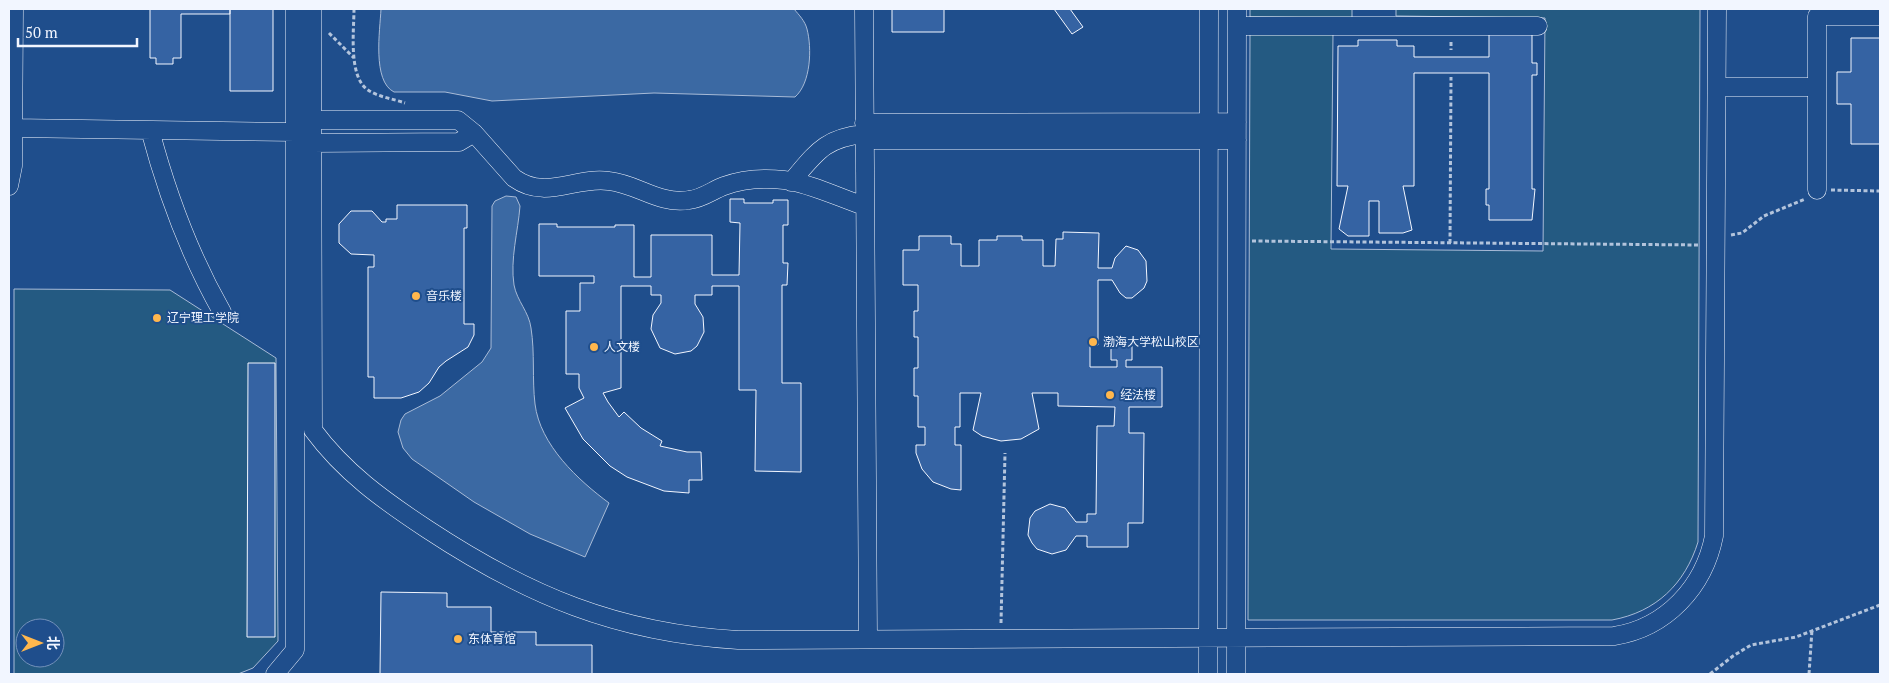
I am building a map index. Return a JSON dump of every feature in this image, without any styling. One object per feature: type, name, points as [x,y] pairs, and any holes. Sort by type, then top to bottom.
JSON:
[{"type":"lane","points":[[9,186],[13,166],[14,9]]},
{"type":"lane","points":[[275,674],[295,650],[295,9]]},
{"type":"lane","points":[[312,9],[313,430],[351,474],[382,499],[478,561],[547,597],[598,616],[651,630],[709,638],[868,639],[1614,636],[1638,630],[1670,611],[1687,595],[1700,577],[1711,550],[1714,536],[1717,9]]},
{"type":"lane","points":[[864,9],[868,639]]},
{"type":"lane","points":[[1208,674],[1209,9]]},
{"type":"lane","points":[[1817,190],[1817,16],[1880,16]]},
{"type":"lane","points":[[1236,674],[1237,17],[1374,17],[1538,26]]},
{"type":"lane","points":[[1717,87],[1817,87]]},
{"type":"lane","points":[[312,120],[458,120],[474,133],[514,178],[522,183],[538,188],[609,180],[622,183],[658,198],[676,201],[695,199],[738,182],[757,180],[791,182],[864,206]]},
{"type":"lane","points":[[791,182],[822,146],[864,132],[1237,122]]},
{"type":"lane","points":[[13,128],[295,132]]},
{"type":"lane","points":[[150,130],[180,225],[204,280],[222,312]]},
{"type":"lane","points":[[864,132],[1237,140]]},
{"type":"lane","points":[[312,144],[459,142],[474,133]]},
{"type":"path","points":[[354,9],[354,58],[357,74],[368,90],[413,105]]},
{"type":"path","points":[[324,28],[354,58]]},
{"type":"path","points":[[1450,243],[1451,77]]},
{"type":"path","points":[[1237,241],[1450,243],[1716,241],[1742,233],[1764,216],[1800,203],[1817,190],[1880,191]]},
{"type":"path","points":[[1000,638],[1006,453]]},
{"type":"path","points":[[1710,674],[1751,645],[1796,636],[1880,605]]},
{"type":"path","points":[[1809,674],[1812,630]]},
{"type":"shaded area","points":[[381,9],[794,9],[807,29],[810,55],[809,65],[804,83],[795,97],[654,93],[492,101],[445,92],[394,92],[387,86],[380,66]]},
{"type":"shaded area","points":[[1250,9],[1352,9],[1352,18],[1250,17]]},
{"type":"shaded area","points":[[1396,9],[1700,9],[1698,542],[1685,571],[1667,594],[1655,603],[1628,616],[1612,620],[1248,620],[1250,31],[1333,32],[1331,249],[1543,251],[1545,18],[1396,16]]},
{"type":"shaded area","points":[[506,196],[516,197],[520,206],[513,275],[516,291],[530,322],[533,347],[534,395],[538,419],[544,434],[562,460],[585,484],[609,503],[585,557],[530,534],[474,502],[412,459],[403,448],[398,432],[401,420],[405,414],[440,396],[482,362],[491,348],[492,206],[495,201]]},
{"type":"shaded area","points":[[14,289],[170,290],[276,358],[278,641],[253,668],[238,674],[14,674]]},
{"type":"building","points":[[150,9],[230,9],[230,14],[181,14],[181,58],[173,58],[173,64],[156,64],[156,58],[150,58]]},
{"type":"building","points":[[230,9],[273,9],[273,91],[230,91]]},
{"type":"building","points":[[892,9],[944,9],[944,32],[892,32]]},
{"type":"building","points":[[1054,9],[1070,9],[1083,27],[1072,34]]},
{"type":"building","points":[[1489,34],[1532,34],[1532,63],[1537,63],[1537,75],[1532,75],[1532,189],[1535,189],[1532,220],[1489,220],[1489,205],[1486,205],[1486,189],[1489,189],[1489,73],[1414,73],[1414,186],[1403,186],[1412,230],[1403,233],[1379,233],[1379,201],[1369,201],[1369,236],[1348,236],[1339,229],[1348,186],[1337,186],[1338,46],[1358,46],[1358,40],[1397,40],[1397,46],[1414,46],[1414,57],[1489,57]]},
{"type":"building","points":[[1851,38],[1880,38],[1880,144],[1851,144],[1851,104],[1837,104],[1837,72],[1851,72]]},
{"type":"building","name":"人文楼","points":[[730,199],[744,199],[744,203],[773,203],[773,200],[788,200],[788,225],[783,225],[783,263],[788,263],[787,285],[782,285],[782,383],[801,383],[801,472],[755,471],[756,390],[739,390],[739,286],[712,286],[712,295],[695,295],[695,304],[703,317],[704,332],[697,346],[691,351],[675,354],[660,348],[651,329],[653,315],[661,303],[661,295],[651,295],[651,286],[621,286],[621,388],[603,393],[619,417],[624,412],[641,428],[662,441],[660,446],[687,452],[701,452],[702,480],[689,480],[689,493],[664,491],[627,477],[610,466],[583,439],[565,408],[584,398],[579,388],[579,374],[566,374],[566,311],[580,311],[580,283],[594,283],[594,276],[539,276],[539,224],[557,224],[557,227],[615,227],[615,225],[634,225],[634,277],[651,277],[651,235],[712,235],[712,275],[739,275],[740,223],[730,222]]},
{"type":"building","name":"音乐楼","points":[[397,205],[467,205],[467,228],[464,228],[464,324],[474,324],[474,335],[468,347],[439,367],[429,383],[419,392],[401,398],[374,398],[374,377],[368,377],[368,267],[374,267],[374,255],[351,254],[339,243],[339,224],[351,211],[372,211],[382,222],[386,222],[386,219],[397,219]]},
{"type":"building","name":"经法楼","points":[[1063,232],[1099,233],[1098,268],[1112,268],[1115,258],[1126,246],[1138,250],[1146,261],[1147,281],[1144,288],[1132,298],[1126,298],[1120,293],[1112,280],[1098,280],[1098,345],[1090,345],[1090,367],[1117,367],[1117,360],[1111,360],[1111,341],[1132,341],[1132,360],[1126,360],[1126,367],[1162,367],[1162,407],[1129,407],[1129,433],[1144,433],[1143,523],[1128,523],[1128,547],[1087,547],[1087,536],[1076,536],[1066,550],[1052,554],[1037,549],[1032,543],[1028,535],[1030,518],[1035,511],[1050,504],[1065,508],[1076,522],[1087,522],[1087,514],[1096,514],[1097,426],[1114,426],[1115,407],[1058,406],[1058,393],[1032,393],[1039,429],[1021,439],[1001,441],[982,436],[973,430],[981,393],[960,393],[960,427],[955,427],[955,445],[961,445],[961,490],[951,489],[933,482],[922,469],[916,453],[916,445],[925,445],[925,427],[918,427],[918,396],[914,396],[914,368],[918,368],[918,337],[914,337],[914,311],[918,311],[918,285],[903,285],[903,250],[919,250],[919,236],[951,236],[951,244],[961,244],[961,266],[979,266],[979,240],[997,240],[997,236],[1022,236],[1022,240],[1043,240],[1043,266],[1055,266],[1056,239],[1063,239]]},
{"type":"building","points":[[248,363],[275,363],[275,637],[247,637]]},
{"type":"building","name":"东体育馆","points":[[381,592],[447,593],[447,607],[491,607],[491,632],[536,632],[536,645],[592,645],[592,674],[380,674]]},
{"type":"place","name":"音乐楼","points":[[416,296]]},
{"type":"place","name":"辽宁理工学院","points":[[157,318]]},
{"type":"place","name":"渤海大学松山校区","points":[[1093,342]]},
{"type":"place","name":"人文楼","points":[[594,347]]},
{"type":"place","name":"经法楼","points":[[1110,395]]},
{"type":"place","name":"东体育馆","points":[[458,639]]}]
